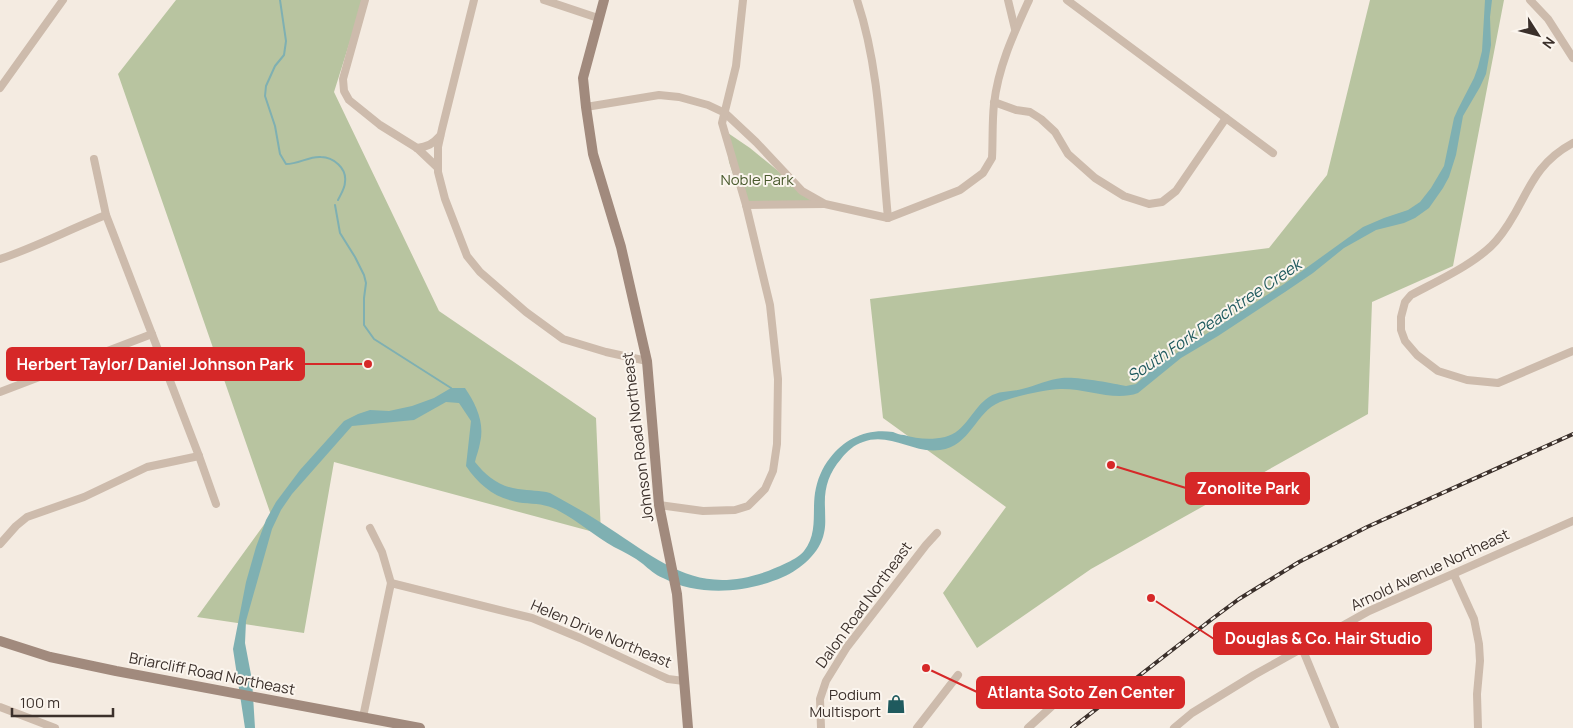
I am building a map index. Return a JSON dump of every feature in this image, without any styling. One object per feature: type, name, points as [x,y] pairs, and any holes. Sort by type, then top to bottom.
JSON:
[{"type":"street","points":[[0,88],[63,0]]},
{"type":"street","points":[[365,0],[343,80],[344,91],[349,100],[366,114],[416,148],[437,167]]},
{"type":"street","points":[[474,0],[441,134],[437,167],[445,199],[467,256],[480,272],[526,312],[563,339],[606,352],[647,361]]},
{"type":"street","points":[[544,0],[598,18]]},
{"type":"street","name":"Johnson Road Northeast","points":[[604,0],[583,78],[586,107],[593,154],[621,247],[647,361],[659,505],[677,594],[688,728]]},
{"type":"street","points":[[659,505],[703,511],[735,510],[748,506],[766,489],[774,471],[777,444],[778,378],[770,305],[746,205],[722,123],[736,66],[742,0]]},
{"type":"street","points":[[857,0],[867,34],[876,85],[888,218]]},
{"type":"street","points":[[1008,0],[1015,29]]},
{"type":"street","points":[[746,205],[824,204],[888,218],[960,190],[983,173],[992,158],[994,102],[1006,55],[1028,0]]},
{"type":"street","points":[[1067,0],[1273,153]]},
{"type":"street","points":[[1530,0],[1548,18],[1573,58]]},
{"type":"street","points":[[586,107],[659,95],[708,105],[725,113],[756,142],[802,191],[824,204]]},
{"type":"street","points":[[994,102],[1016,110],[1030,112],[1041,119],[1055,132],[1068,154],[1095,178],[1124,196],[1149,204],[1162,202],[1176,191],[1226,118]]},
{"type":"street","points":[[416,148],[434,144],[441,134]]},
{"type":"street","points":[[1573,143],[1554,155],[1538,172],[1514,216],[1496,242],[1471,262],[1411,295],[1405,302],[1401,317],[1401,330],[1405,341],[1416,355],[1438,371],[1467,380],[1498,383],[1573,351]]},
{"type":"street","points":[[94,159],[106,215],[216,504]]},
{"type":"street","points":[[0,259],[25,251],[106,215]]},
{"type":"street","points":[[0,392],[152,334]]},
{"type":"street","points":[[0,544],[26,517],[84,497],[147,467],[199,456]]},
{"type":"street","name":"Arnold Avenue Northeast","points":[[1174,728],[1192,713],[1254,675],[1369,611],[1573,521]]},
{"type":"street","points":[[363,717],[391,583],[382,552],[370,528]]},
{"type":"street","name":"Dalon Road Northeast","points":[[821,728],[820,699],[826,681],[847,647],[937,533]]},
{"type":"street","points":[[1454,574],[1474,619],[1479,644],[1478,728]]},
{"type":"street","name":"Helen Drive Northeast","points":[[391,583],[532,618],[668,679],[684,680]]},
{"type":"street","name":"Briarcliff Road Northeast","points":[[0,641],[50,657],[420,728]]},
{"type":"street","points":[[1302,648],[1335,728]]},
{"type":"street","points":[[917,728],[958,675]]},
{"type":"street","points":[[1028,728],[1062,697]]},
{"type":"street","points":[[0,707],[55,728]]},
{"type":"green space","points":[[176,0],[363,0],[334,92],[439,311],[596,418],[601,534],[334,462],[304,633],[197,617],[271,515],[118,74]]},
{"type":"green space","points":[[1370,0],[1504,0],[1453,266],[1372,302],[1368,414],[1091,569],[977,648],[943,593],[1006,507],[883,418],[870,299],[1269,248],[1327,175]]},
{"type":"green space","name":"Noble Park","points":[[725,131],[750,148],[816,202],[742,202],[729,162]]},
{"type":"water","points":[[1485,0],[1492,0],[1490,17],[1491,45],[1486,74],[1463,116],[1456,155],[1449,177],[1429,208],[1415,218],[1404,223],[1376,230],[1344,248],[1313,273],[1285,292],[1181,358],[1138,393],[1119,396],[1070,389],[1054,389],[1013,398],[992,407],[984,413],[959,442],[940,450],[920,449],[883,440],[873,440],[857,445],[843,456],[833,470],[828,482],[825,494],[825,530],[822,540],[809,560],[783,577],[754,587],[723,591],[692,588],[677,584],[657,575],[636,559],[607,543],[555,509],[498,496],[477,480],[466,466],[471,421],[459,403],[446,402],[414,420],[352,426],[292,494],[281,510],[272,529],[246,621],[245,643],[252,680],[255,728],[245,728],[233,649],[246,582],[256,547],[266,520],[276,502],[300,470],[344,421],[370,410],[389,411],[412,406],[434,398],[451,388],[465,388],[476,407],[481,428],[480,446],[475,462],[494,480],[511,488],[550,493],[595,519],[665,564],[683,572],[702,578],[722,580],[744,578],[768,571],[797,557],[804,551],[813,530],[815,493],[820,474],[836,451],[850,440],[866,433],[884,431],[919,438],[935,439],[945,437],[964,425],[978,407],[989,397],[1001,392],[1022,389],[1057,379],[1084,379],[1126,386],[1136,384],[1155,367],[1284,284],[1363,227],[1408,210],[1420,202],[1444,166],[1454,118],[1478,67],[1482,51]]},
{"type":"waterway","points":[[280,0],[286,41],[284,55],[275,66],[266,86],[265,96],[275,126],[280,154],[286,164],[321,157],[330,159],[338,164],[345,177],[344,189],[338,200]]},
{"type":"waterway","points":[[335,205],[340,233],[355,257],[366,283],[364,325],[374,339],[451,388]]},
{"type":"railway","points":[[1072,728],[1239,599],[1299,562],[1367,527],[1573,434]]},
{"type":"place","name":"Herbert Taylor/ Daniel Johnson Park","points":[[368,364]]},
{"type":"place","name":"Zonolite Park","points":[[1111,465]]},
{"type":"place","name":"Douglas & Co. Hair Studio","points":[[1151,598]]},
{"type":"place","name":"Atlanta Soto Zen Center","points":[[926,668]]},
{"type":"place","name":"Podium Multisport","points":[[896,704]]},
{"type":"water label","name":"South Fork Peachtree Creek","points":[[1214,320]]}]
